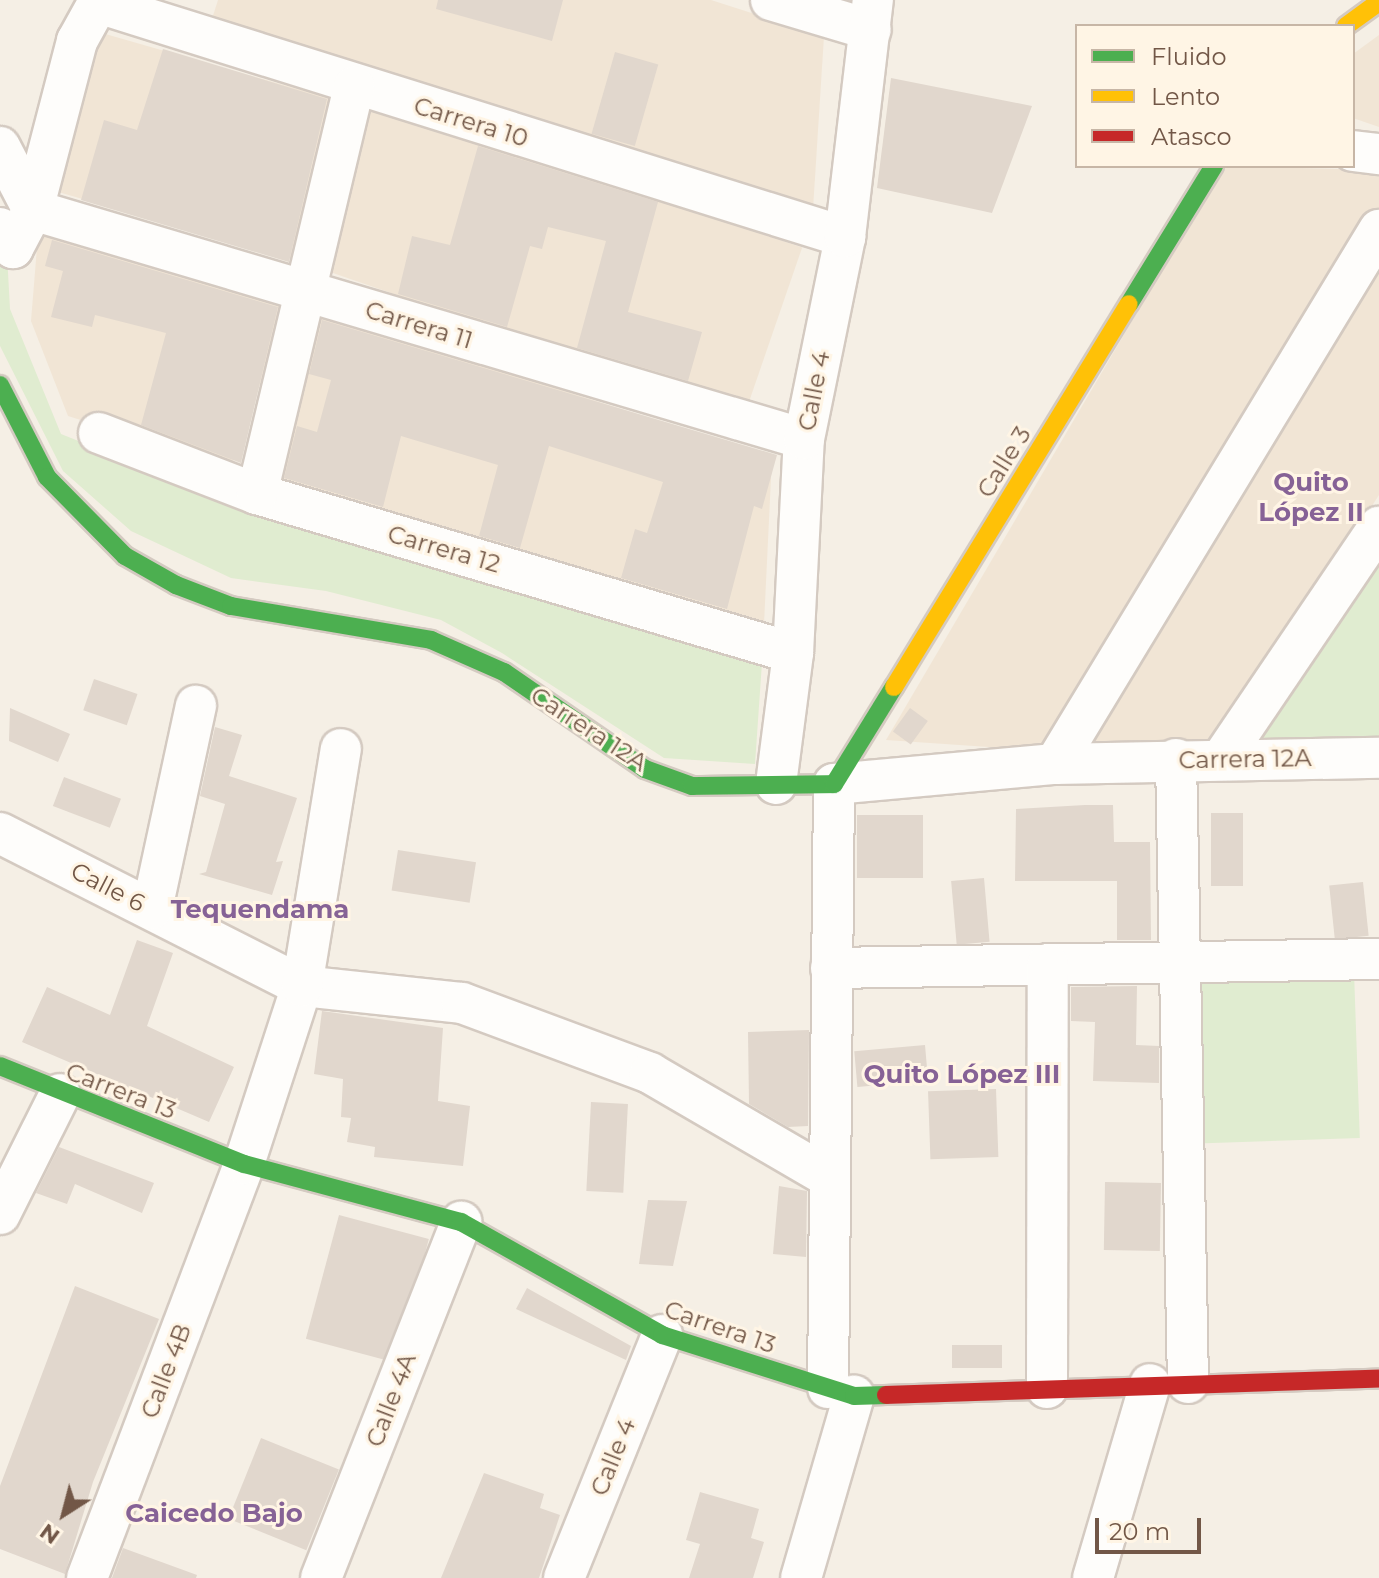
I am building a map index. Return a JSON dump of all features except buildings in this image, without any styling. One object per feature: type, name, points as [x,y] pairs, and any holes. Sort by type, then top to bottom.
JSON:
[{"type":"street","points":[[771,0],[872,15]]},
{"type":"street","points":[[1349,24],[1379,2]]},
{"type":"street","name":"Carrera 10","points":[[16,219],[77,41],[98,3],[354,86],[845,237]]},
{"type":"street","name":"Calle 4","points":[[776,784],[793,653],[804,439],[845,237],[872,15]]},
{"type":"street","points":[[257,494],[354,86]]},
{"type":"street","points":[[0,147],[16,219]]},
{"type":"street","points":[[1355,151],[1379,154]]},
{"type":"street","name":"Calle 3","points":[[834,784],[1213,168]]},
{"type":"street","name":"Carrera 11","points":[[16,219],[306,292],[804,439]]},
{"type":"street","points":[[1055,764],[1379,230]]},
{"type":"street","name":"Carrera 12A","points":[[0,385],[47,477],[125,556],[176,585],[231,606],[431,640],[504,672],[645,769],[692,786],[834,784],[1055,764],[1223,757],[1379,758]]},
{"type":"street","name":"Carrera 12","points":[[99,433],[257,494],[793,653]]},
{"type":"street","points":[[1223,757],[1379,527]]},
{"type":"street","points":[[152,909],[196,706]]},
{"type":"street","name":"Calle 4B","points":[[87,1578],[244,1164],[302,986],[341,749]]},
{"type":"street","points":[[1093,1578],[1169,1384],[1179,962],[1176,759]]},
{"type":"street","points":[[801,1578],[841,1392],[829,1177],[834,784]]},
{"type":"street","name":"Calle 6","points":[[0,833],[302,986]]},
{"type":"street","points":[[831,968],[1379,959]]},
{"type":"street","points":[[1047,1388],[1048,964]]},
{"type":"street","points":[[302,986],[462,1003],[650,1073],[829,1177]]},
{"type":"street","name":"Carrera 13","points":[[0,1066],[60,1094],[244,1164],[461,1222],[662,1335],[841,1392],[1379,1379]]},
{"type":"street","points":[[0,1214],[60,1094]]},
{"type":"street","name":"Calle 4A","points":[[321,1578],[461,1222]]},
{"type":"street","name":"Calle 4","points":[[564,1578],[662,1335]]},
{"type":"shaded area","points":[[218,0],[711,0],[824,36],[813,209],[210,25]]},
{"type":"shaded area","points":[[88,29],[336,100],[291,259],[43,188]]},
{"type":"shaded area","points":[[1379,35],[1379,127],[1355,119],[1355,53]]},
{"type":"shaded area","points":[[371,99],[802,247],[745,415],[313,266]]},
{"type":"shaded area","points":[[1222,168],[1379,170],[1379,222],[1047,751],[886,740]]},
{"type":"shaded area","points":[[39,223],[289,301],[231,467],[68,416],[31,321]]},
{"type":"shaded area","points":[[1379,240],[1379,495],[1217,744],[1083,743]]},
{"type":"shaded area","points":[[310,310],[772,457],[764,624],[256,474]]},
{"type":"green space","points":[[0,241],[7,254],[10,309],[61,434],[206,492],[763,648],[755,764],[664,758],[502,653],[441,620],[326,591],[231,578],[131,531],[63,471],[0,346]]},
{"type":"green space","points":[[1379,559],[1379,738],[1258,741]]},
{"type":"green space","points":[[1354,972],[1360,1138],[1198,1144],[1192,978]]},
{"type":"traffic: fast","points":[[1129,304],[1213,168]]},
{"type":"traffic: fast","points":[[0,385],[47,477],[125,556],[176,585],[231,606],[431,640],[504,672],[645,769],[692,786],[834,784],[894,687]]},
{"type":"traffic: fast","points":[[0,1066],[244,1164],[461,1222],[662,1335],[854,1396],[886,1395]]},
{"type":"traffic: slow","points":[[1349,24],[1379,2]]},
{"type":"traffic: slow","points":[[894,687],[1129,304]]},
{"type":"traffic: jam","points":[[886,1395],[1379,1379]]},
{"type":"district","name":"Quito López II","points":[[1311,498]]},
{"type":"district","name":"Tequendama","points":[[260,910]]},
{"type":"district","name":"Quito López III","points":[[962,1075]]},
{"type":"district","name":"Caicedo Bajo","points":[[214,1514]]}]
